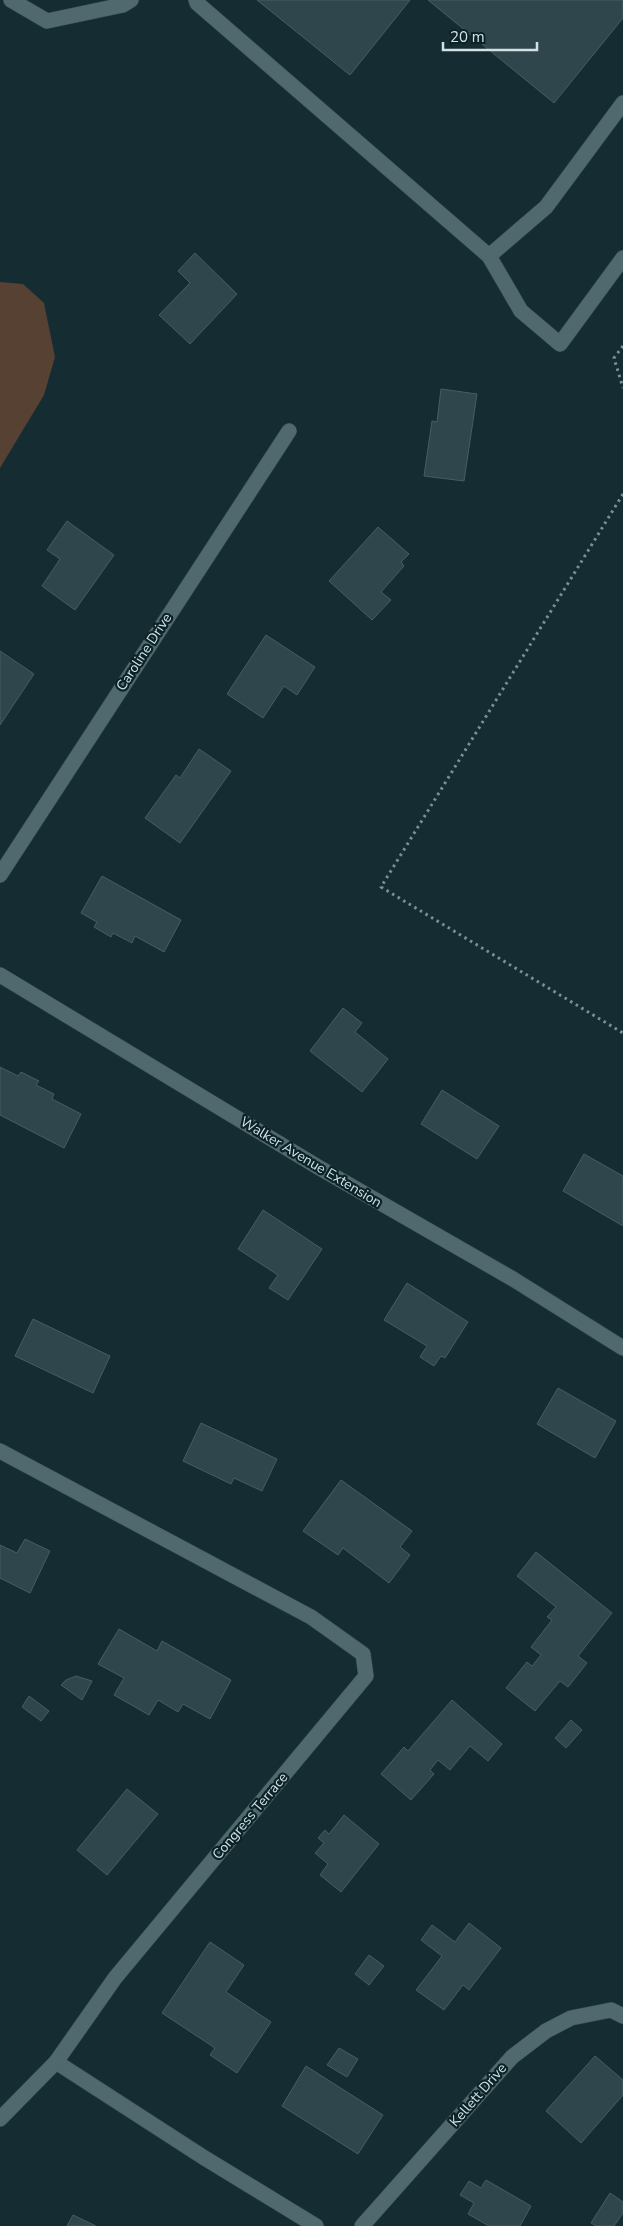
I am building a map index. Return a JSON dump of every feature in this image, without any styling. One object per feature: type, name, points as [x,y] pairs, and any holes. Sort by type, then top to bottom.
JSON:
[{"type":"street","points":[[10,0],[32,5],[47,22],[123,6],[130,0]]},
{"type":"street","points":[[196,0],[197,3],[489,256],[521,311],[560,344],[623,258]]},
{"type":"street","points":[[489,256],[546,207],[623,103]]},
{"type":"street","name":"Caroline Drive","points":[[0,875],[289,430]]},
{"type":"street","name":"Walker Avenue Extension","points":[[0,975],[318,1167],[513,1279],[623,1348]]},
{"type":"street","name":"Congress Terrace","points":[[0,1450],[311,1617],[363,1654],[366,1676],[115,1978],[56,2062]]},
{"type":"street","name":"Kellett Drive","points":[[362,2226],[512,2057],[546,2031],[571,2018],[611,2010],[623,2016]]},
{"type":"street","points":[[0,2119],[56,2062],[203,2157],[316,2226]]},
{"type":"path","points":[[623,346],[614,358],[623,388]]},
{"type":"path","points":[[623,494],[381,887],[623,1033]]},
{"type":"shaded area","points":[[0,282],[23,284],[44,303],[55,357],[44,395],[0,468]]},
{"type":"building","points":[[257,0],[410,0],[350,75]]},
{"type":"building","points":[[428,0],[623,0],[623,18],[554,103]]},
{"type":"building","points":[[195,253],[237,294],[190,344],[159,315],[190,283],[178,271]]},
{"type":"building","points":[[441,389],[477,394],[464,481],[424,476],[432,421],[437,422]]},
{"type":"building","points":[[67,521],[114,555],[75,610],[42,586],[60,559],[47,550]]},
{"type":"building","points":[[378,527],[409,554],[401,562],[404,566],[381,592],[391,600],[372,620],[329,581]]},
{"type":"building","points":[[266,635],[315,667],[297,695],[284,686],[263,718],[227,694]]},
{"type":"building","points":[[0,651],[34,674],[0,725]]},
{"type":"building","points":[[199,749],[231,771],[180,843],[145,818],[176,775],[180,778]]},
{"type":"building","points":[[102,876],[181,920],[164,952],[135,936],[132,943],[113,933],[111,937],[94,927],[97,922],[81,913]]},
{"type":"building","points":[[343,1008],[362,1023],[355,1032],[388,1059],[362,1092],[310,1051]]},
{"type":"building","points":[[0,1067],[18,1076],[21,1072],[39,1081],[36,1085],[54,1094],[52,1099],[81,1114],[64,1148],[0,1115]]},
{"type":"building","points":[[442,1090],[499,1126],[477,1159],[421,1124]]},
{"type":"building","points":[[584,1154],[623,1176],[623,1226],[563,1191]]},
{"type":"building","points":[[263,1210],[322,1249],[288,1300],[269,1288],[278,1275],[238,1249]]},
{"type":"building","points":[[407,1283],[468,1322],[445,1358],[441,1356],[434,1366],[420,1357],[427,1346],[384,1320]]},
{"type":"building","points":[[33,1319],[110,1356],[93,1393],[15,1356]]},
{"type":"building","points":[[558,1388],[616,1421],[595,1458],[537,1424]]},
{"type":"building","points":[[201,1423],[277,1459],[262,1491],[234,1478],[231,1484],[183,1461]]},
{"type":"building","points":[[341,1480],[412,1531],[400,1547],[410,1555],[389,1583],[343,1548],[338,1555],[303,1531]]},
{"type":"building","points":[[25,1539],[50,1551],[30,1593],[0,1578],[0,1545],[17,1553]]},
{"type":"building","points":[[536,1552],[612,1613],[578,1656],[587,1663],[568,1687],[560,1681],[535,1711],[506,1688],[527,1662],[532,1666],[541,1655],[531,1647],[552,1620],[547,1617],[556,1607],[517,1576]]},
{"type":"building","points":[[119,1629],[157,1651],[162,1641],[231,1680],[210,1719],[183,1704],[178,1712],[158,1700],[149,1715],[114,1695],[124,1678],[98,1664]]},
{"type":"building","points":[[76,1676],[92,1681],[82,1700],[61,1685],[66,1680]]},
{"type":"building","points":[[29,1696],[49,1711],[41,1721],[22,1707]]},
{"type":"building","points":[[452,1700],[502,1744],[488,1761],[470,1746],[450,1770],[438,1760],[430,1770],[434,1774],[411,1800],[381,1774],[404,1747],[408,1751]]},
{"type":"building","points":[[571,1720],[582,1730],[566,1748],[555,1738]]},
{"type":"building","points":[[127,1789],[158,1814],[107,1875],[77,1850]]},
{"type":"building","points":[[344,1815],[379,1844],[341,1892],[320,1875],[328,1864],[315,1853],[324,1843],[318,1838],[325,1830],[329,1834]]},
{"type":"building","points":[[469,1923],[501,1948],[469,1990],[463,1985],[444,2010],[416,1990],[442,1956],[421,1940],[432,1925],[455,1942]]},
{"type":"building","points":[[210,1942],[244,1965],[226,1992],[271,2022],[237,2073],[210,2055],[215,2048],[162,2013]]},
{"type":"building","points":[[369,1955],[384,1966],[369,1985],[355,1974]]},
{"type":"building","points":[[339,2048],[358,2059],[347,2077],[327,2065]]},
{"type":"building","points":[[595,2056],[623,2080],[623,2095],[581,2143],[546,2111]]},
{"type":"building","points":[[306,2066],[383,2115],[358,2154],[282,2106]]},
{"type":"building","points":[[486,2180],[531,2206],[520,2226],[489,2226],[468,2214],[474,2203],[460,2195],[469,2181],[481,2188]]},
{"type":"building","points":[[610,2193],[623,2202],[623,2213],[614,2226],[596,2226],[591,2223]]},
{"type":"building","points":[[73,2215],[96,2226],[67,2226]]}]
